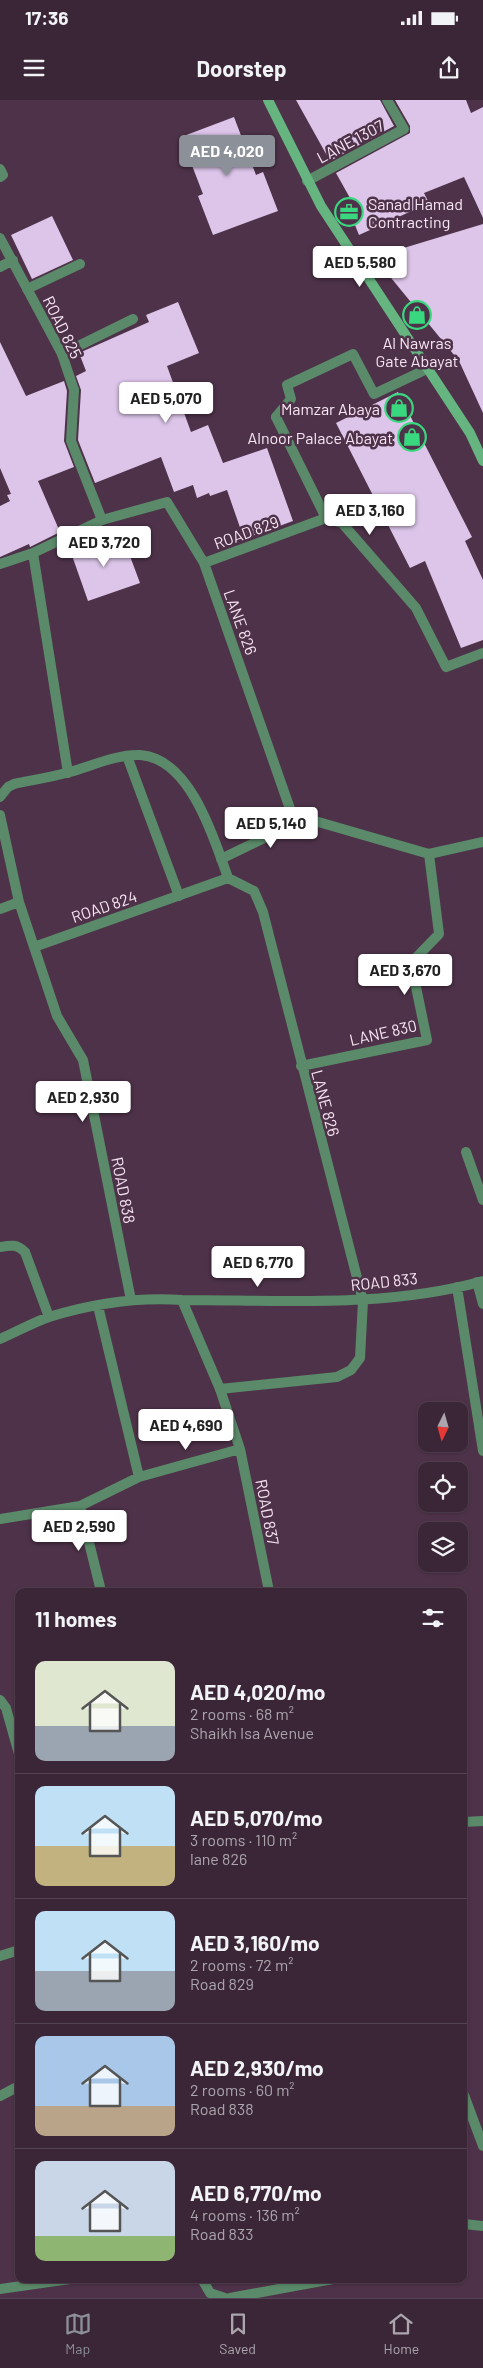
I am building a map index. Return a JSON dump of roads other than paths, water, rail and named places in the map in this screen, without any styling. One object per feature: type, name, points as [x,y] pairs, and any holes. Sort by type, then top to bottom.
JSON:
[{"type":"street","points":[[268,100],[320,206],[429,368],[470,433],[483,461]]},
{"type":"street","name":"LANE 1307","points":[[307,181],[404,129],[387,100]]},
{"type":"street","points":[[0,169],[4,175],[0,177]]},
{"type":"street","name":"ROAD 825","points":[[0,238],[62,354],[74,390],[71,441],[102,520]]},
{"type":"street","points":[[0,267],[13,260]]},
{"type":"street","points":[[27,289],[80,264]]},
{"type":"street","points":[[62,354],[133,319]]},
{"type":"street","points":[[429,368],[374,394],[353,354],[287,385],[291,399],[276,416],[326,518],[342,523],[416,608],[446,667],[483,653]]},
{"type":"street","name":"LANE 826","points":[[102,520],[167,502],[204,564],[295,823]]},
{"type":"street","name":"ROAD 829","points":[[204,564],[326,518]]},
{"type":"street","points":[[0,564],[33,553],[102,520]]},
{"type":"street","points":[[33,553],[68,773]]},
{"type":"street","points":[[1,793],[14,784],[68,773],[127,756],[140,755],[153,758],[166,763],[185,781],[221,858],[228,878]]},
{"type":"street","points":[[127,756],[179,896]]},
{"type":"street","points":[[0,815],[19,902],[34,947]]},
{"type":"street","points":[[221,858],[295,823],[315,821],[429,854],[483,842]]},
{"type":"street","name":"LANE 830","points":[[301,1066],[427,1040],[411,963],[439,934],[429,854]]},
{"type":"street","name":"LANE 826","points":[[220,1389],[337,1377],[351,1370],[360,1358],[363,1301],[301,1066],[263,912],[254,891],[228,878]]},
{"type":"street","name":"ROAD 824","points":[[34,947],[228,878]]},
{"type":"street","points":[[0,910],[19,902]]},
{"type":"street","name":"ROAD 838","points":[[34,947],[56,1016],[82,1060],[131,1300]]},
{"type":"street","points":[[466,1152],[483,1200]]},
{"type":"street","points":[[0,1247],[12,1244],[20,1247],[25,1252],[49,1317]]},
{"type":"street","points":[[480,1282],[483,1304]]},
{"type":"street","name":"ROAD 833","points":[[0,1339],[49,1317],[131,1300],[153,1298],[182,1300],[363,1301],[480,1282]]},
{"type":"street","points":[[458,1287],[483,1451]]},
{"type":"street","name":"ROAD 837","points":[[182,1300],[220,1389],[240,1449],[268,1588]]},
{"type":"street","points":[[98,1306],[139,1477]]},
{"type":"street","points":[[0,1519],[80,1506],[139,1477],[240,1449]]},
{"type":"street","points":[[80,1506],[100,1588]]},
{"type":"street","points":[[0,1700],[6,1708],[15,1740]]},
{"type":"street","points":[[467,1822],[483,1821]]},
{"type":"street","points":[[0,1956],[15,1951]]},
{"type":"street","points":[[0,2096],[15,2088]]},
{"type":"street","points":[[467,2103],[483,2146]]},
{"type":"street","points":[[467,2224],[483,2226]]},
{"type":"street","points":[[0,2289],[42,2283]]},
{"type":"street","points":[[204,2283],[210,2293],[225,2298]]},
{"type":"street","points":[[230,2298],[311,2283]]},
{"type":"place","name":"Sanad Hamad Contracting","points":[[349,212]]},
{"type":"place","name":"Al Nawras Gate Abayat","points":[[417,315]]},
{"type":"place","name":"Mamzar Abaya","points":[[399,408]]},
{"type":"place","name":"Alnoor Palace Abayat","points":[[412,437]]}]
